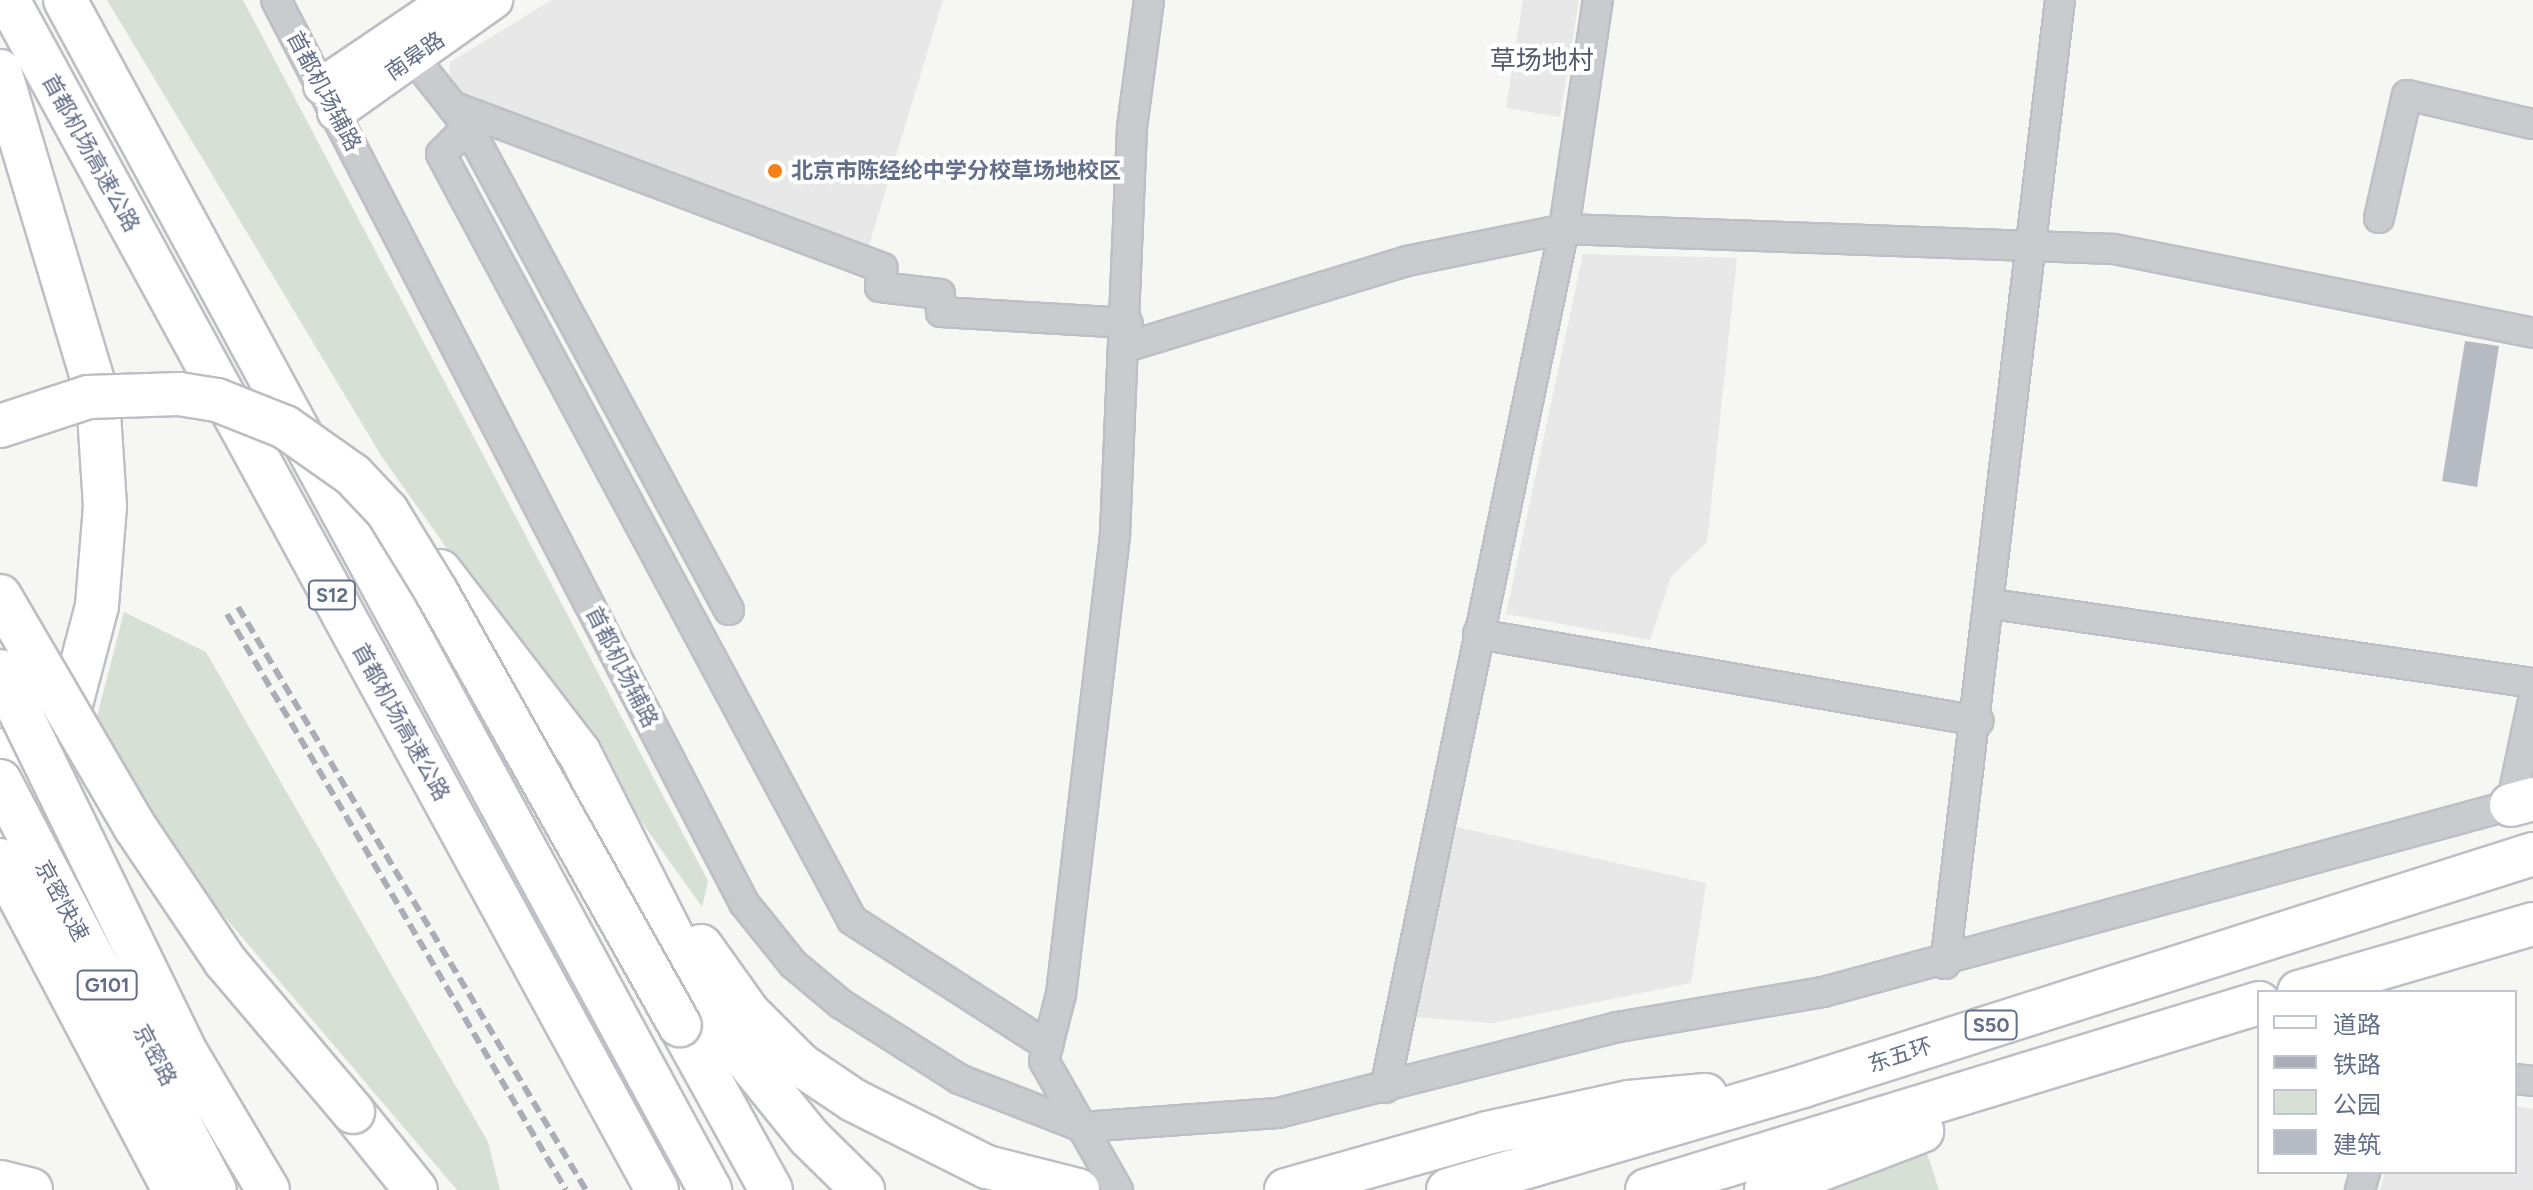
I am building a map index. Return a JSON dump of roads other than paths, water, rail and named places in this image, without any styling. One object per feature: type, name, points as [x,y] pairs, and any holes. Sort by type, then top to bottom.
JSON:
[{"type":"highway","name":"首都机场高速公路","points":[[8,0],[657,1190]]},
{"type":"highway","name":"S12","points":[[65,0],[229,297],[710,1190]]},
{"type":"highway","points":[[0,71],[98,398],[105,506],[97,606],[66,723],[0,861]]},
{"type":"highway","points":[[229,297],[579,752],[703,949],[748,1012],[801,1065],[896,1125],[987,1167],[1070,1189]]},
{"type":"highway","points":[[0,426],[88,397],[179,394],[217,400],[285,427],[353,475],[387,511],[436,591],[771,1190]]},
{"type":"highway","points":[[0,596],[135,827],[225,961],[416,1190]]},
{"type":"highway","points":[[0,671],[187,1054],[268,1190]]},
{"type":"highway","points":[[579,752],[716,1022],[809,1137],[863,1190]]},
{"type":"highway","name":"京密快速","points":[[0,781],[215,1190]]},
{"type":"highway","name":"东五环","points":[[1448,1190],[1803,1086],[2533,854]]},
{"type":"highway","name":"京密快速","points":[[0,861],[174,1190]]},
{"type":"highway","points":[[2306,990],[2533,924]]},
{"type":"highway","name":"S50","points":[[1647,1190],[2257,1004]]},
{"type":"highway","points":[[1766,1190],[1902,1140],[2122,1043]]},
{"type":"highway","points":[[1286,1190],[1629,1102],[1803,1086]]},
{"type":"highway","points":[[0,1182],[31,1190]]},
{"type":"main road","name":"南皋路","points":[[329,99],[449,0]]},
{"type":"main road","name":"南皋路","points":[[329,99],[413,57],[494,0]]},
{"type":"main road","name":"京密路","points":[[0,747],[227,1190]]},
{"type":"street","name":"首都机场辅路","points":[[276,0],[744,903],[793,964],[841,1004],[959,1079],[1082,1127]]},
{"type":"street","points":[[1118,1190],[1044,1061],[1063,979],[1115,535],[1127,335],[1132,128],[1149,0]]},
{"type":"street","points":[[1385,1088],[1564,229],[1598,0]]},
{"type":"street","points":[[1945,964],[1992,604],[2060,0]]},
{"type":"street","points":[[413,57],[460,117],[729,610]]},
{"type":"street","points":[[2379,218],[2407,95],[2533,124]]},
{"type":"street","points":[[460,117],[882,268],[880,287],[940,294],[941,312],[1127,335],[1407,261],[1564,229],[2034,241],[2218,265],[2533,333]]},
{"type":"street","points":[[460,117],[441,154],[852,920],[1048,1046]]},
{"type":"street","points":[[1992,604],[2533,683]]},
{"type":"street","points":[[1478,634],[1779,692],[1978,721]]},
{"type":"street","points":[[1082,1127],[1278,1113],[1618,1027],[1945,964],[2522,802],[2533,701]]},
{"type":"railway","points":[[238,607],[586,1190]]},
{"type":"railway","points":[[227,614],[566,1190]]},
{"type":"place","name":"北京市陈经纶中学分校草场地校区","points":[[775,171]]},
{"type":"district","name":"草场地村","points":[[1542,61]]}]
